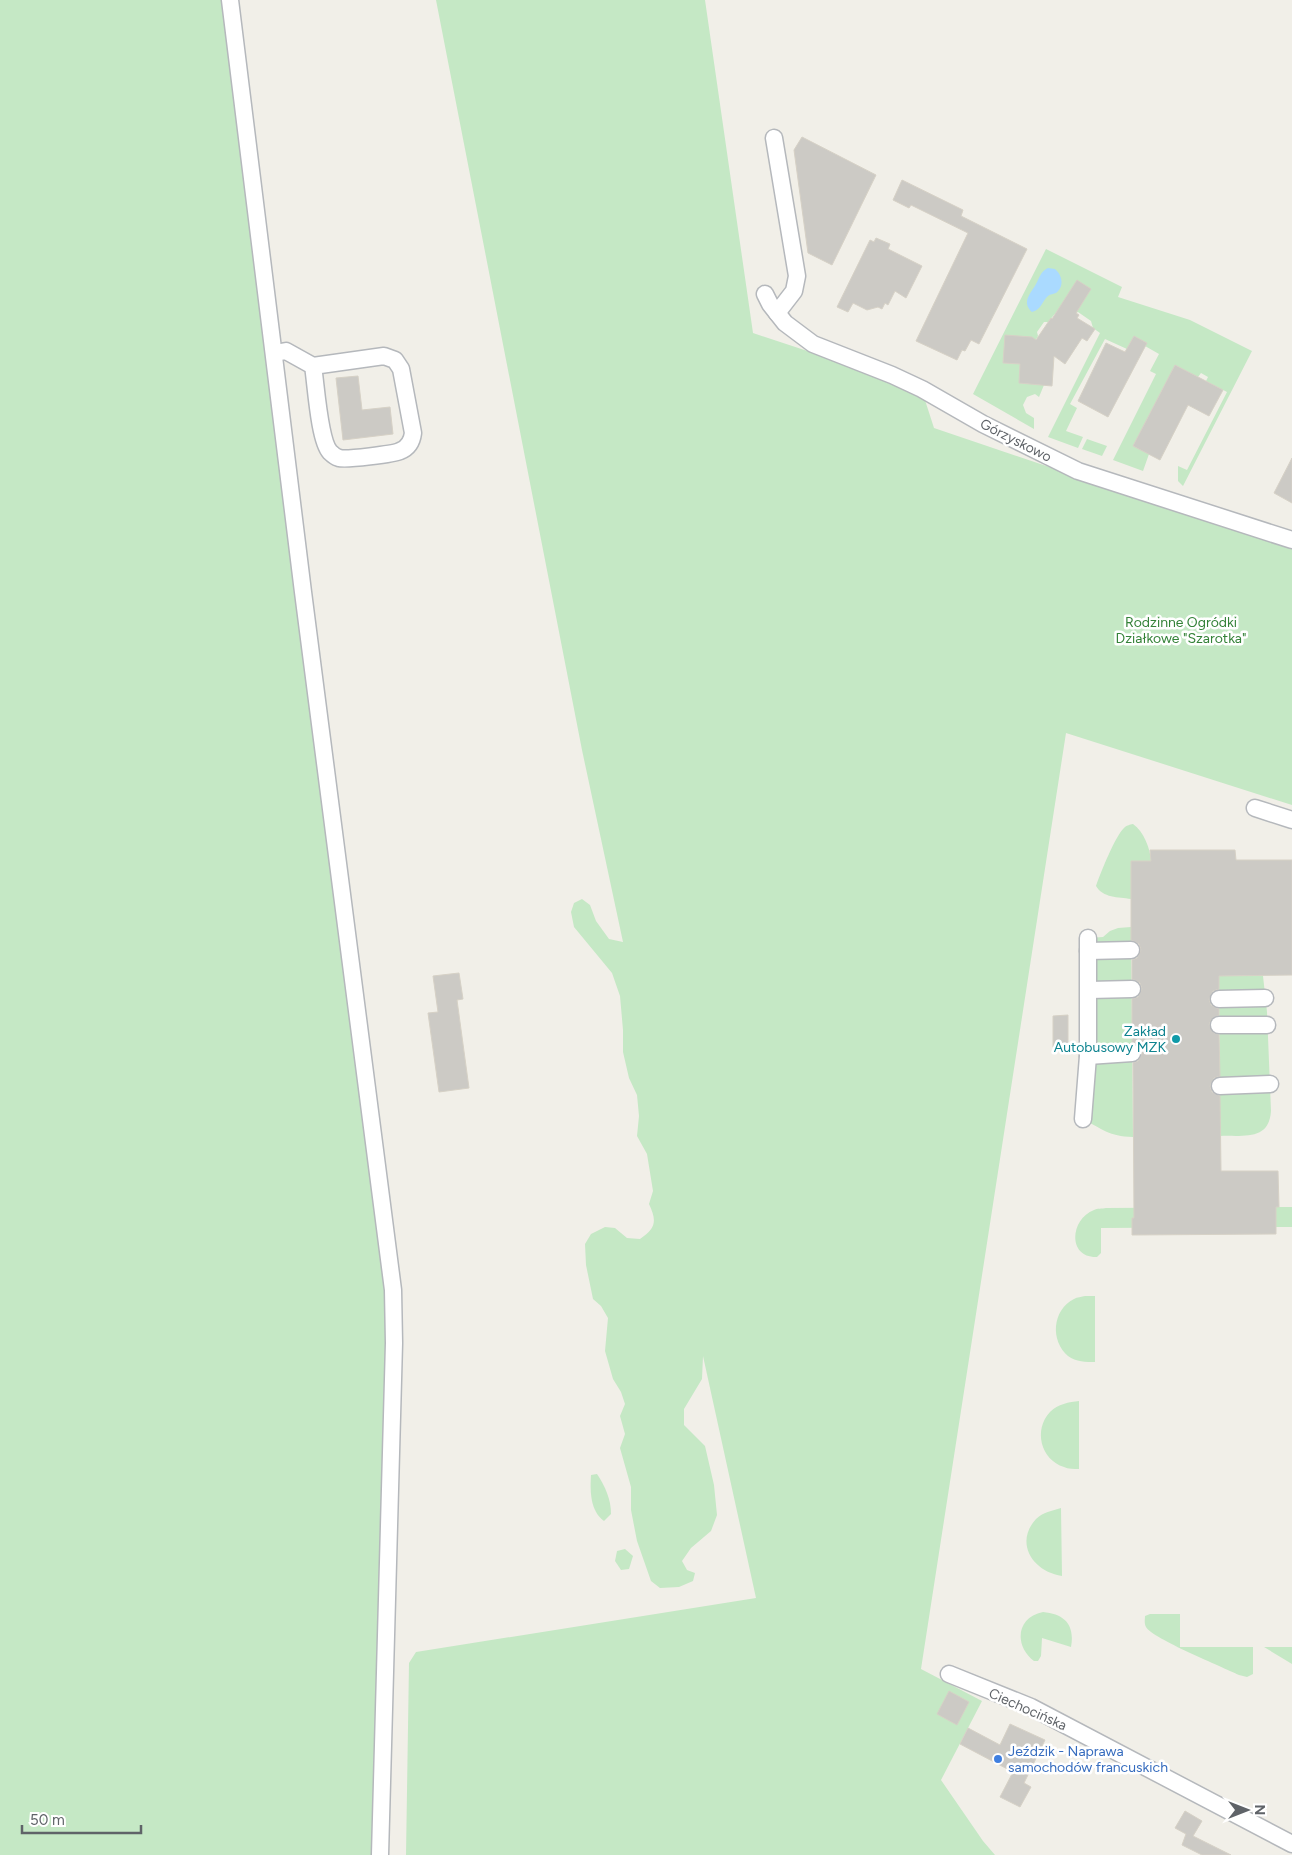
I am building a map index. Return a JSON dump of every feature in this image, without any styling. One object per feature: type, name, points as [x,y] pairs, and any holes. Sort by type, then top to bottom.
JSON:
[{"type":"street","points":[[230,0],[275,352],[302,583],[393,1290],[394,1343],[380,1855]]},
{"type":"street","points":[[774,138],[797,276],[794,291],[777,314]]},
{"type":"street","name":"Górzyskowo","points":[[765,294],[777,314],[794,331],[813,344],[922,388],[983,424],[1078,471],[1292,540]]},
{"type":"street","points":[[275,352],[286,351],[313,366],[384,356],[395,360],[402,369],[412,440],[398,452],[338,458],[329,451],[323,440],[313,366]]},
{"type":"street","points":[[1255,808],[1292,820]]},
{"type":"street","points":[[1083,1119],[1088,1056],[1088,944],[1131,950]]},
{"type":"street","points":[[1089,990],[1132,989]]},
{"type":"street","points":[[1219,1000],[1265,998]]},
{"type":"street","points":[[1219,1025],[1267,1025]]},
{"type":"street","points":[[1088,1056],[1132,1053]]},
{"type":"street","points":[[1220,1086],[1270,1084]]},
{"type":"street","name":"Ciechocińska","points":[[950,1674],[1031,1707],[1292,1844]]},
{"type":"green space","points":[[0,0],[223,0],[384,1279],[386,1350],[372,1855],[0,1855]]},
{"type":"green space","name":"Rodzinne Ogródki Działkowe \"Szarotka\"","points":[[436,0],[705,0],[753,333],[880,375],[924,397],[934,428],[1292,549],[1292,805],[1066,733],[921,1669],[982,1701],[941,1780],[983,1841],[995,1855],[406,1855],[409,1663],[416,1652],[756,1598],[703,1356],[702,1379],[684,1409],[684,1425],[705,1446],[714,1485],[717,1515],[711,1531],[691,1548],[682,1561],[687,1570],[695,1573],[693,1581],[679,1587],[660,1588],[651,1581],[637,1541],[631,1510],[631,1487],[620,1448],[625,1434],[620,1416],[625,1404],[621,1392],[613,1379],[605,1351],[608,1318],[601,1306],[593,1299],[586,1265],[585,1244],[591,1234],[605,1227],[615,1228],[627,1238],[640,1239],[654,1224],[649,1204],[653,1191],[647,1154],[637,1136],[639,1116],[637,1095],[629,1078],[623,1052],[620,996],[612,973],[574,927],[571,912],[574,903],[582,899],[590,905],[596,921],[609,939],[623,942],[582,750]]},
{"type":"green space","points":[[1046,249],[1122,287],[1118,297],[1190,320],[1252,351],[1183,486],[1178,481],[1178,466],[1187,470],[1227,392],[1206,381],[1208,377],[1201,373],[1198,377],[1175,365],[1133,446],[1149,454],[1143,471],[1113,460],[1156,374],[1150,371],[1159,354],[1145,346],[1147,343],[1134,336],[1127,349],[1105,339],[1070,404],[1077,408],[1066,431],[1083,437],[1078,448],[1048,437],[1100,333],[1093,328],[1091,321],[1078,312],[1059,309],[1048,322],[1044,322],[1037,332],[1038,336],[1035,341],[1029,337],[1009,336],[1003,363],[1020,364],[1019,383],[1044,385],[1039,397],[1035,394],[1027,397],[1023,405],[1026,413],[1034,418],[1034,429],[973,394]]},
{"type":"green space","points":[[1087,439],[1107,446],[1102,456],[1082,449]]},
{"type":"green space","points":[[1133,824],[1146,841],[1151,861],[1131,861],[1131,899],[1107,895],[1096,886],[1098,880],[1117,837],[1125,827]]},
{"type":"green space","points":[[1131,927],[1133,1137],[1112,1134],[1083,1119],[1088,938],[1103,937],[1110,931],[1118,928]]},
{"type":"green space","points":[[1219,976],[1263,976],[1267,1012],[1271,1111],[1266,1127],[1260,1132],[1246,1136],[1220,1136]]},
{"type":"green space","points":[[1292,1207],[1292,1227],[1101,1228],[1101,1253],[1097,1257],[1087,1256],[1080,1251],[1075,1237],[1080,1221],[1095,1209]]},
{"type":"green space","points":[[1095,1296],[1095,1362],[1078,1361],[1068,1356],[1062,1350],[1056,1334],[1056,1326],[1061,1310],[1074,1299]]},
{"type":"green space","points":[[1079,1401],[1079,1469],[1069,1469],[1056,1463],[1045,1451],[1042,1444],[1042,1427],[1045,1419],[1053,1409],[1064,1404]]},
{"type":"green space","points":[[597,1474],[605,1488],[610,1503],[611,1514],[604,1521],[596,1512],[592,1500],[591,1475]]},
{"type":"green space","points":[[1061,1508],[1062,1576],[1043,1569],[1035,1563],[1027,1547],[1027,1537],[1036,1519],[1048,1512]]},
{"type":"green space","points":[[625,1549],[633,1556],[629,1569],[621,1570],[615,1561],[617,1551]]},
{"type":"green space","points":[[1043,1612],[1057,1615],[1067,1622],[1072,1639],[1071,1647],[1042,1638],[1041,1656],[1038,1661],[1034,1661],[1023,1648],[1021,1633],[1027,1620]]},
{"type":"green space","points":[[1150,1614],[1180,1614],[1180,1647],[1253,1647],[1253,1674],[1247,1677],[1239,1675],[1161,1638],[1146,1627],[1145,1616]]},
{"type":"green space","points":[[1264,1647],[1292,1647],[1292,1664]]},
{"type":"water","points":[[1048,268],[1055,269],[1059,274],[1062,281],[1061,287],[1056,293],[1048,296],[1040,307],[1032,312],[1027,305],[1028,298],[1042,273]]},
{"type":"building","points":[[802,137],[876,175],[832,265],[808,253],[794,150]]},
{"type":"building","points":[[902,180],[963,210],[961,216],[1027,249],[979,344],[971,340],[965,351],[962,350],[957,360],[916,341],[968,233],[911,205],[909,208],[893,200]]},
{"type":"building","points":[[876,238],[890,244],[888,249],[922,266],[906,298],[895,291],[888,305],[885,303],[882,309],[878,307],[867,310],[853,303],[848,312],[837,307],[870,240],[874,242]]},
{"type":"building","points":[[1077,280],[1091,289],[1076,313],[1079,315],[1077,318],[1095,329],[1087,341],[1082,338],[1065,364],[1054,356],[1052,386],[1019,383],[1020,364],[1003,363],[1005,335],[1032,337],[1036,340]]},
{"type":"building","points":[[1134,336],[1147,343],[1108,417],[1078,401],[1106,343],[1125,352]]},
{"type":"building","points":[[1175,365],[1223,390],[1209,416],[1188,405],[1160,460],[1133,446]]},
{"type":"building","points":[[358,376],[362,410],[390,407],[393,434],[343,440],[336,378]]},
{"type":"building","points":[[1292,458],[1292,503],[1274,493]]},
{"type":"building","name":"Zakład Autobusowy MZK","points":[[1150,850],[1235,850],[1236,860],[1292,860],[1292,975],[1219,976],[1219,989],[1213,991],[1209,999],[1211,1005],[1219,1009],[1219,1015],[1211,1020],[1209,1025],[1214,1033],[1219,1035],[1220,1076],[1214,1078],[1210,1086],[1212,1092],[1220,1096],[1221,1171],[1278,1171],[1279,1207],[1276,1207],[1276,1234],[1132,1235],[1132,1218],[1134,1218],[1133,1063],[1138,1061],[1142,1053],[1140,1047],[1132,1043],[1132,999],[1138,997],[1142,989],[1140,983],[1132,979],[1132,960],[1137,958],[1141,950],[1139,944],[1131,940],[1131,861],[1151,861]]},
{"type":"building","points":[[459,973],[463,999],[457,1000],[469,1088],[439,1092],[428,1013],[438,1012],[433,976]]},
{"type":"building","points":[[1068,1015],[1068,1046],[1053,1047],[1053,1016]]},
{"type":"building","points":[[949,1691],[969,1702],[957,1725],[937,1714]]},
{"type":"building","points":[[1010,1724],[1045,1740],[1024,1783],[1031,1787],[1020,1807],[1000,1797],[1013,1772],[960,1744],[968,1728],[1000,1745]]},
{"type":"building","points":[[1185,1811],[1202,1821],[1193,1836],[1231,1855],[1202,1855],[1182,1845],[1186,1834],[1175,1828]]},
{"type":"place","name":"Zakład Autobusowy MZK","points":[[1176,1039]]},
{"type":"place","name":"Jeździk - Naprawa samochodów francuskich","points":[[998,1759]]}]
